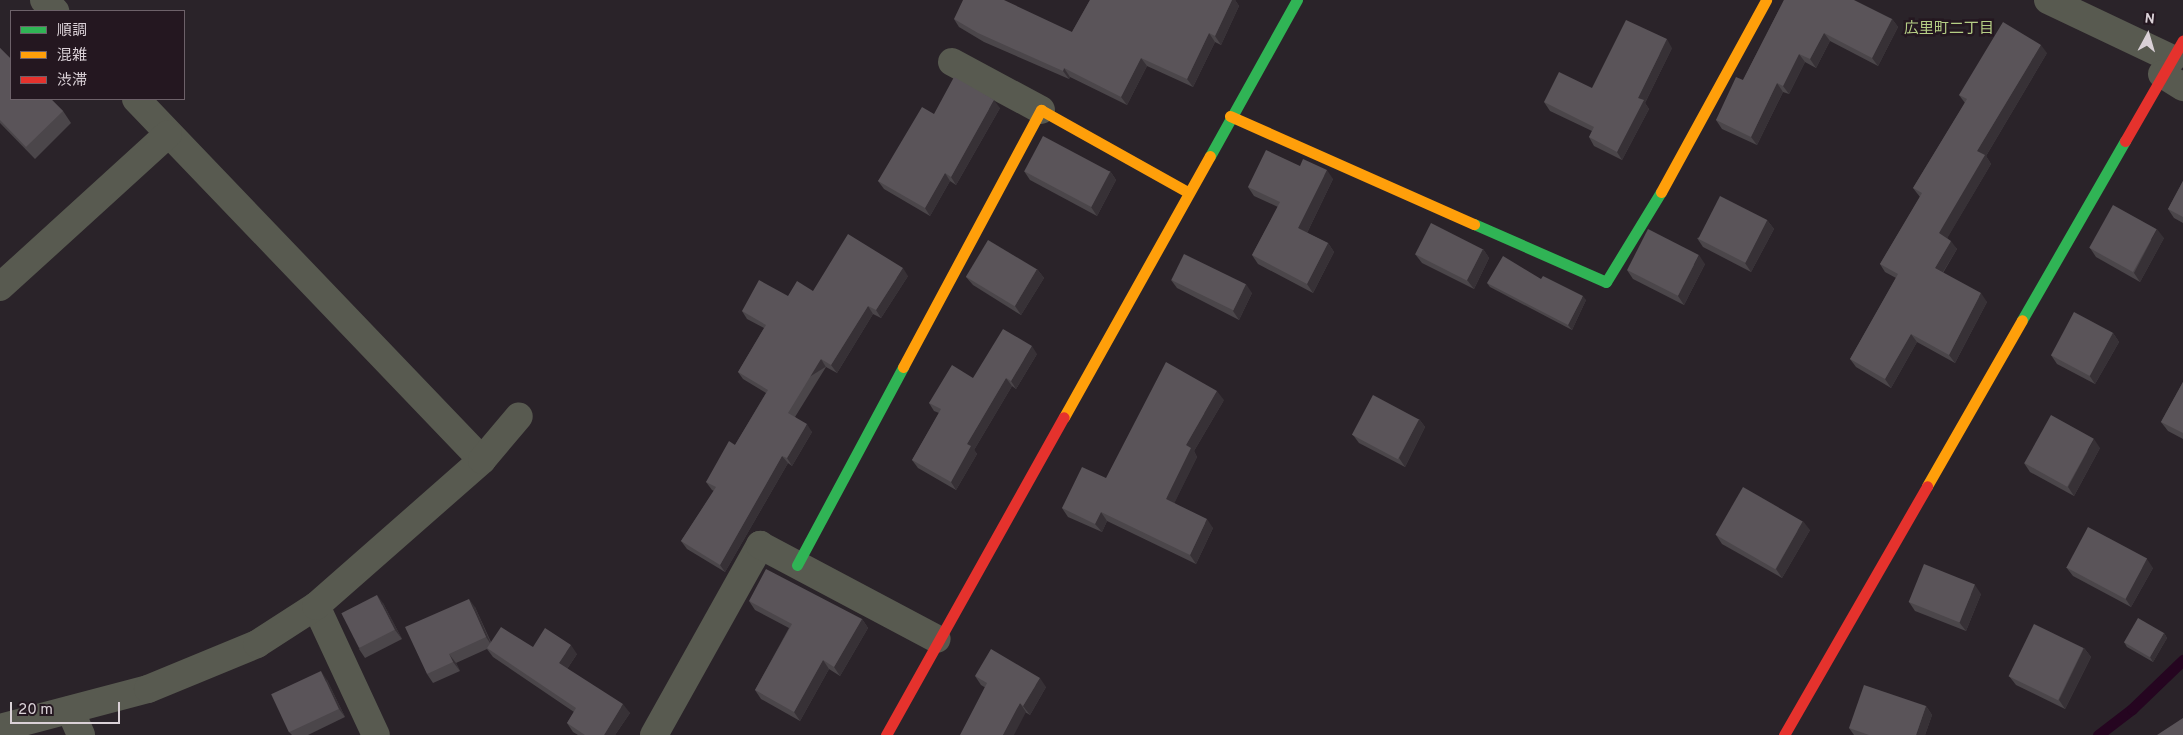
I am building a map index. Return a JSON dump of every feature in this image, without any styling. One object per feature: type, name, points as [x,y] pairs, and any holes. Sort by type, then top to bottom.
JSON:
[{"type":"street","points":[[44,0],[54,10]]},
{"type":"street","points":[[886,735],[937,639],[1071,409],[1188,192],[1296,0]]},
{"type":"street","points":[[1230,116],[1606,282],[1670,176],[1766,0]]},
{"type":"street","points":[[1784,735],[2175,65],[2048,0]]},
{"type":"street","points":[[952,62],[1188,192]]},
{"type":"street","points":[[137,100],[482,460]]},
{"type":"street","points":[[797,565],[1041,110]]},
{"type":"street","points":[[0,286],[168,134]]},
{"type":"street","points":[[0,728],[148,689],[257,644],[316,606],[482,460],[519,416]]},
{"type":"street","points":[[654,735],[760,545],[937,639]]},
{"type":"street","points":[[316,606],[376,735]]},
{"type":"street","points":[[70,710],[81,735]]},
{"type":"building","points":[[963,0],[1004,0],[1072,32],[1090,0],[1232,0],[1215,36],[1209,33],[1187,79],[1141,58],[1121,97],[1064,68],[1063,71],[978,33],[954,19]]},
{"type":"building","points":[[1784,0],[1854,0],[1892,19],[1872,58],[1824,33],[1810,59],[1799,54],[1783,86],[1777,83],[1751,137],[1716,120],[1736,77],[1743,80]]},
{"type":"building","points":[[1626,20],[1667,39],[1638,98],[1644,100],[1617,152],[1589,137],[1594,127],[1544,102],[1559,72],[1592,88]]},
{"type":"building","points":[[2003,22],[2041,45],[1977,151],[1985,155],[1939,233],[1951,241],[1935,268],[1981,293],[1949,355],[1911,334],[1885,379],[1850,359],[1898,274],[1880,264],[1922,193],[1913,188],[1967,99],[1959,95]]},
{"type":"building","points":[[0,48],[10,58],[10,100],[52,100],[63,111],[26,147],[0,120]]},
{"type":"building","points":[[954,77],[994,100],[951,177],[945,173],[925,208],[878,181],[922,107],[934,114]]},
{"type":"building","points":[[1043,136],[1110,172],[1091,207],[1024,171]]},
{"type":"building","points":[[1266,150],[1300,166],[1303,159],[1327,170],[1298,228],[1328,243],[1307,284],[1252,255],[1280,202],[1248,187]]},
{"type":"building","points":[[2183,181],[2183,217],[2168,209]]},
{"type":"building","points":[[1720,196],[1767,220],[1745,263],[1698,239]]},
{"type":"building","points":[[2113,205],[2157,229],[2133,272],[2089,248]]},
{"type":"building","points":[[1431,223],[1483,249],[1467,281],[1415,254]]},
{"type":"building","points":[[1648,229],[1699,255],[1678,296],[1627,270]]},
{"type":"building","points":[[848,234],[903,268],[876,310],[868,306],[831,365],[821,359],[788,413],[807,424],[787,458],[782,456],[720,565],[681,541],[716,487],[706,482],[729,441],[735,445],[768,390],[738,372],[766,325],[742,311],[759,280],[788,296],[797,281],[813,291]]},
{"type":"building","points":[[988,240],[1037,269],[1015,306],[966,277]]},
{"type":"building","points":[[1184,254],[1246,284],[1233,310],[1171,280]]},
{"type":"building","points":[[1503,256],[1541,279],[1543,276],[1583,296],[1568,325],[1487,283]]},
{"type":"building","points":[[2074,312],[2113,333],[2090,376],[2051,355]]},
{"type":"building","points":[[1003,329],[1032,346],[1011,381],[1006,378],[967,444],[971,446],[951,482],[912,460],[941,409],[929,403],[952,365],[973,378]]},
{"type":"building","points":[[1166,362],[1217,391],[1186,445],[1191,448],[1166,499],[1207,519],[1190,555],[1101,512],[1095,524],[1062,508],[1082,467],[1106,478]]},
{"type":"building","points":[[2183,382],[2183,433],[2161,422]]},
{"type":"building","points":[[1373,395],[1419,419],[1398,459],[1352,435]]},
{"type":"building","points":[[2051,415],[2094,439],[2067,487],[2024,463]]},
{"type":"building","points":[[1743,487],[1803,522],[1775,569],[1716,535]]},
{"type":"building","points":[[2088,527],[2147,558],[2126,599],[2066,568]]},
{"type":"building","points":[[1924,564],[1975,585],[1960,623],[1909,602]]},
{"type":"building","points":[[766,569],[862,619],[834,667],[823,660],[794,712],[755,690],[792,624],[749,601]]},
{"type":"building","points":[[377,595],[395,630],[359,648],[341,613]]},
{"type":"building","points":[[469,599],[486,637],[449,654],[453,662],[427,674],[405,627]]},
{"type":"building","points":[[2138,618],[2164,633],[2150,657],[2124,642]]},
{"type":"building","points":[[2034,624],[2083,648],[2058,700],[2009,676]]},
{"type":"building","points":[[501,627],[533,647],[545,628],[571,645],[559,663],[623,704],[604,735],[585,735],[567,723],[576,708],[487,648]]},
{"type":"building","points":[[991,649],[1040,678],[1023,706],[1020,703],[1003,735],[960,735],[987,683],[975,676]]},
{"type":"building","points":[[321,671],[339,709],[289,732],[271,694]]},
{"type":"building","points":[[1864,685],[1926,706],[1916,735],[1869,735],[1849,728]]},
{"type":"building","points":[[2183,718],[2183,735],[2157,735]]},
{"type":"waterway","points":[[2098,735],[2132,709],[2183,660]]},
{"type":"traffic: fast","points":[[1210,156],[1297,0]]},
{"type":"traffic: fast","points":[[2022,320],[2125,141]]},
{"type":"traffic: fast","points":[[1474,224],[1606,282],[1661,192]]},
{"type":"traffic: fast","points":[[797,565],[903,367]]},
{"type":"traffic: slow","points":[[1661,192],[1766,0]]},
{"type":"traffic: slow","points":[[903,367],[1041,110],[1188,192]]},
{"type":"traffic: slow","points":[[1230,116],[1474,224]]},
{"type":"traffic: slow","points":[[1064,417],[1210,156]]},
{"type":"traffic: slow","points":[[1927,486],[2022,320]]},
{"type":"traffic: jam","points":[[2125,141],[2183,40]]},
{"type":"traffic: jam","points":[[886,735],[1064,417]]},
{"type":"traffic: jam","points":[[1784,735],[1927,486]]},
{"type":"district","name":"広里町二丁目","points":[[1949,30]]}]
